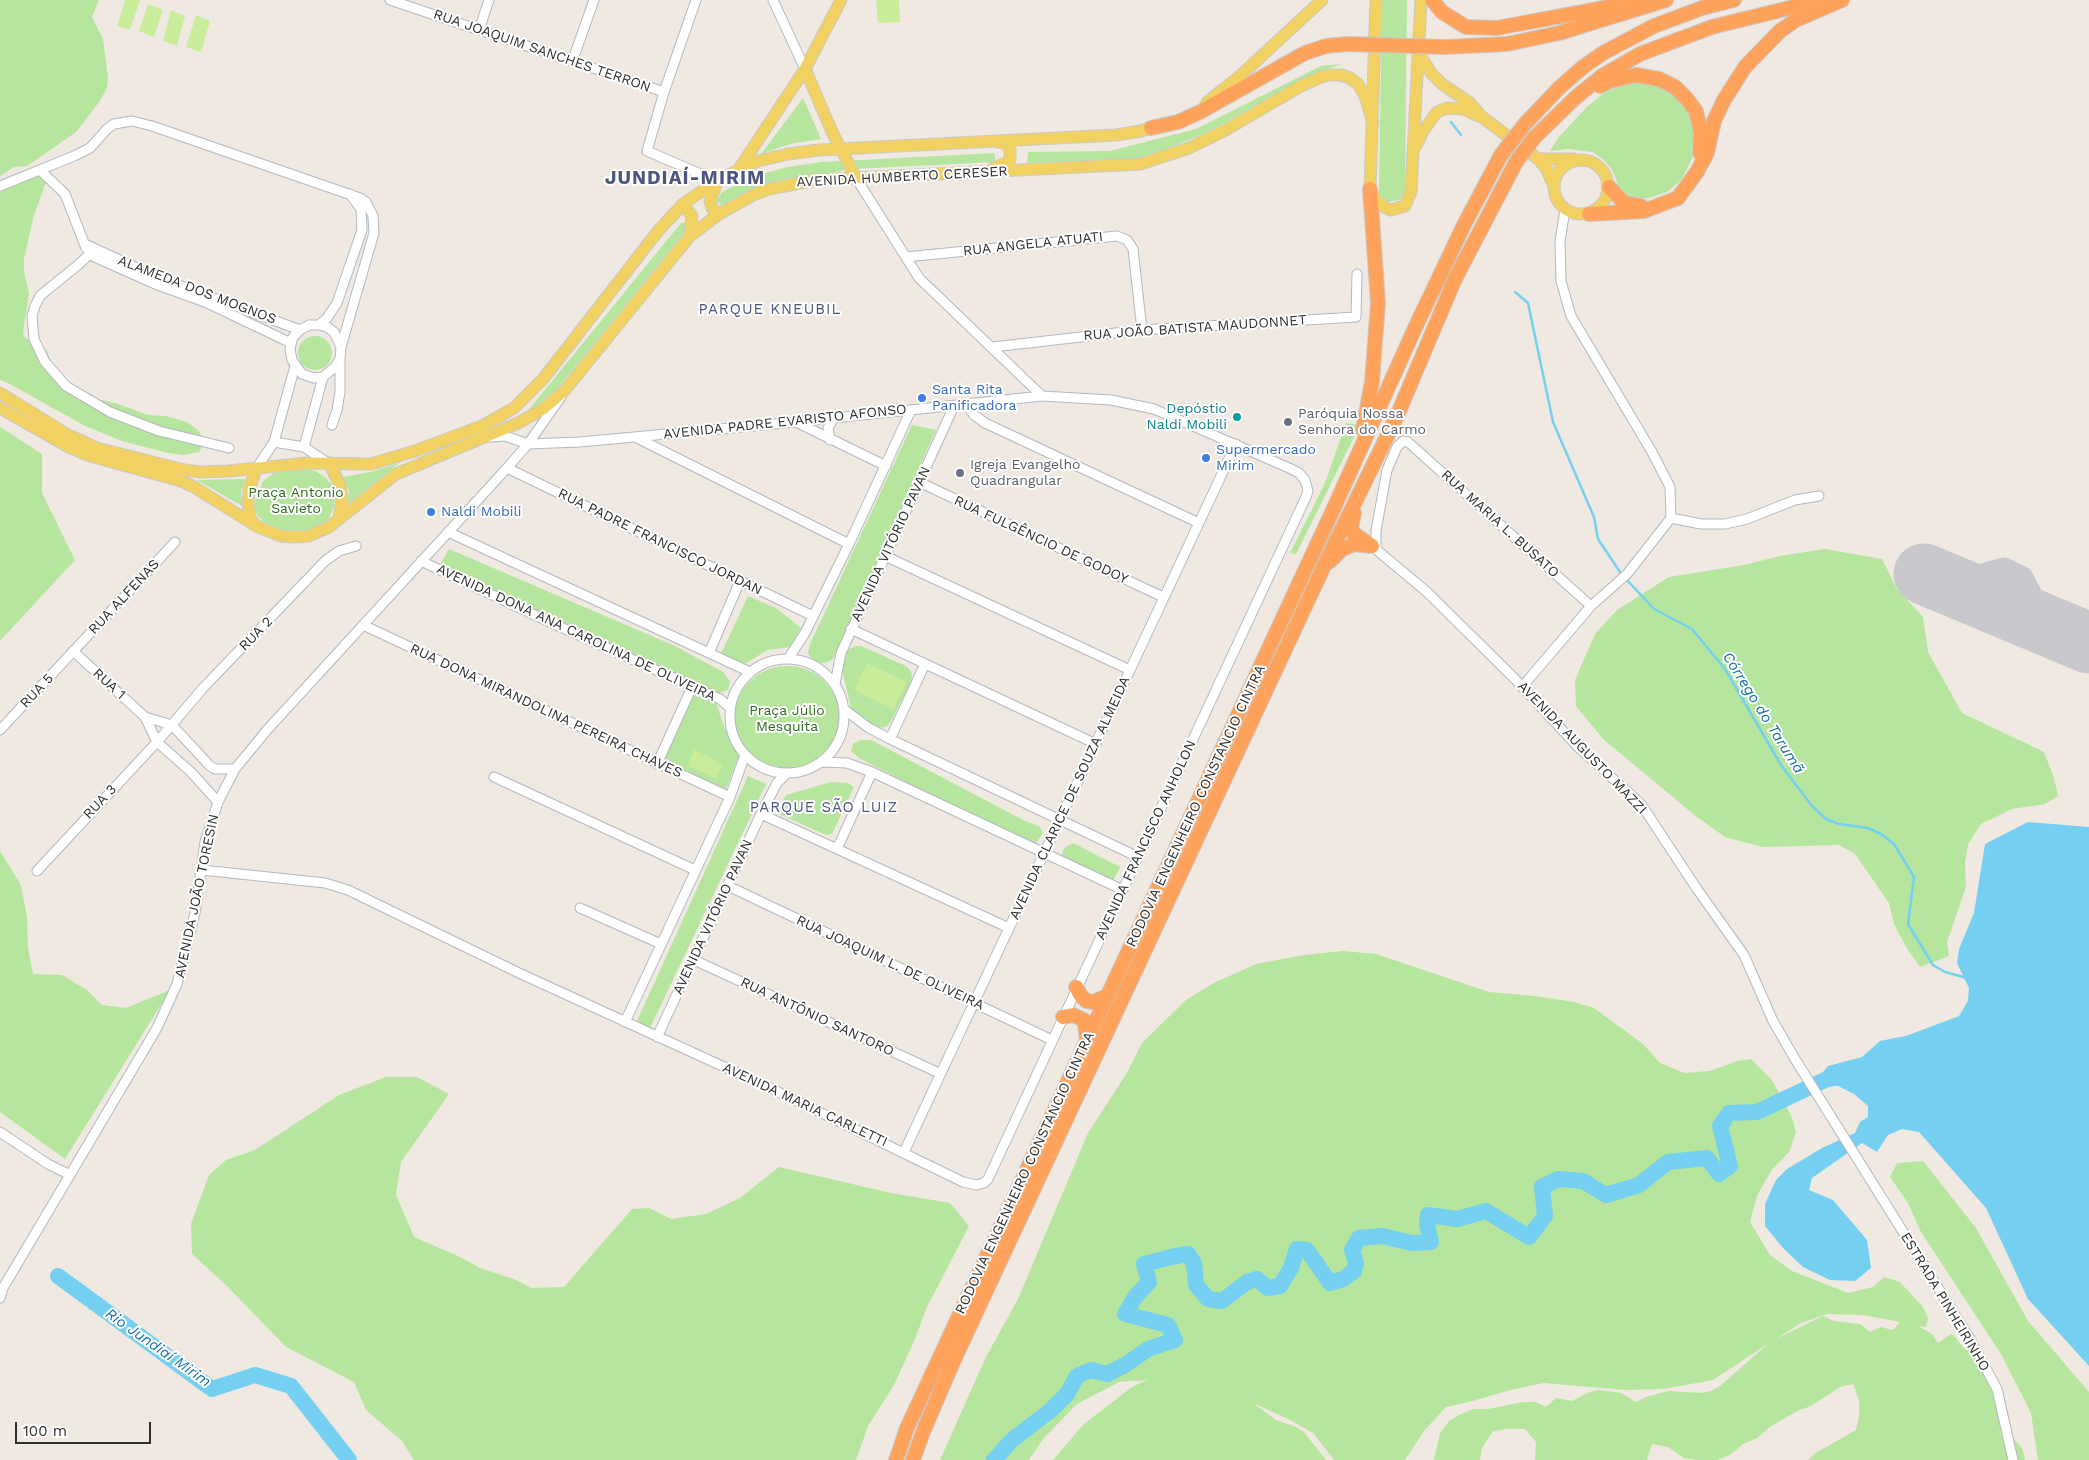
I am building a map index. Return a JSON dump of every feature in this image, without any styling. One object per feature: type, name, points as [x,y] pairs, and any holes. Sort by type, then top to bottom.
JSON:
[{"type":"highway","points":[[1432,0],[1442,12],[1466,26],[1497,28],[1646,0]]},
{"type":"highway","points":[[1151,128],[1178,122],[1200,112],[1305,53],[1326,46],[1347,44],[1446,47],[1507,44],[1559,33],[1666,0]]},
{"type":"highway","name":"RODOVIA ENGENHEIRO CONSTANCIO CINTRA","points":[[896,1460],[907,1428],[1334,510],[1360,449],[1464,225],[1501,155],[1524,124],[1571,77],[1603,53],[1654,26],[1702,8],[1734,0]]},
{"type":"highway","points":[[1575,98],[1602,76],[1640,54],[1712,27],[1822,0]]},
{"type":"highway","points":[[1589,214],[1644,210],[1678,198],[1697,172],[1707,153],[1714,121],[1724,100],[1734,82],[1760,50],[1780,31],[1796,20],[1842,0]]},
{"type":"highway","points":[[1575,98],[1610,81],[1636,75],[1659,79],[1675,87],[1696,111],[1701,128],[1701,163]]},
{"type":"highway","name":"RODOVIA ENGENHEIRO CONSTANCIO CINTRA","points":[[914,1460],[923,1432],[953,1362],[1323,568],[1397,416],[1454,280],[1516,162],[1534,138],[1575,98]]},
{"type":"highway","points":[[1609,187],[1624,203],[1654,207]]},
{"type":"highway","points":[[1360,449],[1372,382],[1378,303],[1370,190]]},
{"type":"highway","points":[[1366,481],[1355,508],[1351,527],[1354,533],[1374,548]]},
{"type":"highway","points":[[1323,568],[1341,550],[1354,544],[1374,548]]},
{"type":"highway","points":[[1076,987],[1081,996],[1087,1001],[1093,1002],[1107,996]]},
{"type":"highway","points":[[1063,1017],[1073,1015],[1084,1020],[1087,1040]]},
{"type":"main road","points":[[738,170],[805,70],[841,0]]},
{"type":"main road","points":[[0,393],[68,435],[97,448],[184,470],[210,472],[308,463],[359,465],[391,459],[482,426],[514,408],[543,379],[658,231],[682,204],[715,182],[738,170],[758,161],[788,154],[989,140],[1116,135],[1151,128],[1189,112],[1218,94],[1322,0]]},
{"type":"main road","points":[[1376,0],[1370,190],[1377,201],[1384,207],[1392,210],[1406,206],[1411,192],[1421,0]]},
{"type":"main road","points":[[1419,52],[1430,73],[1470,103],[1482,117],[1538,159],[1546,168],[1554,186]]},
{"type":"main road","points":[[805,70],[827,122],[856,178]]},
{"type":"main road","name":"AVENIDA HUMBERTO CERESER","points":[[0,408],[67,446],[87,455],[181,481],[194,487],[258,527],[281,536],[295,538],[308,536],[320,532],[339,519],[396,474],[518,423],[542,409],[565,390],[690,236],[719,214],[753,195],[777,187],[815,180],[1140,164],[1190,148],[1321,76],[1341,75],[1350,78],[1358,84],[1365,96],[1373,123]]},
{"type":"main road","points":[[1412,156],[1423,131],[1437,112],[1447,108],[1464,109],[1482,117]]},
{"type":"main road","points":[[971,171],[997,167],[1010,160],[1010,148],[1007,144],[989,140]]},
{"type":"main road","points":[[1538,159],[1587,160],[1602,170],[1607,178],[1609,187],[1603,203],[1589,214],[1572,213],[1565,210],[1554,197],[1557,173],[1562,166],[1578,160]]},
{"type":"main road","points":[[715,182],[710,201],[712,208],[719,214]]},
{"type":"main road","points":[[682,204],[692,216],[690,236]]},
{"type":"main road","points":[[329,463],[340,485],[342,498],[339,519]]},
{"type":"main road","points":[[256,469],[249,491],[248,502],[250,517],[258,527]]},
{"type":"street","name":"RUA JOAQUIM SANCHES TERRON","points":[[390,0],[664,92]]},
{"type":"street","points":[[478,30],[489,0]]},
{"type":"street","points":[[572,62],[594,0]]},
{"type":"street","points":[[696,0],[664,92],[647,150],[715,182]]},
{"type":"street","points":[[774,0],[805,70]]},
{"type":"street","points":[[0,186],[90,148],[114,124],[132,121],[152,126],[350,194],[366,202],[373,216],[374,233],[341,347],[340,392],[332,426]]},
{"type":"street","points":[[40,170],[65,194],[85,244],[92,252],[40,296],[34,306],[32,316],[33,333],[38,351],[45,362],[66,386],[110,412],[159,431],[229,448]]},
{"type":"street","points":[[856,178],[919,278],[1042,396]]},
{"type":"street","points":[[340,359],[336,367],[323,377],[314,378],[306,375],[295,366],[291,355],[291,343],[293,337],[300,330],[309,325],[319,324],[327,318],[337,303],[362,230],[361,210],[350,194]]},
{"type":"street","points":[[1522,687],[1591,606],[1624,577],[1671,518],[1670,487],[1652,452],[1571,316],[1561,281],[1560,241],[1565,210]]},
{"type":"street","name":"RUA ANGELA ATUATI","points":[[906,257],[1117,236],[1127,240],[1133,249],[1142,330]]},
{"type":"street","name":"ALAMEDA DOS MOGNOS","points":[[92,252],[300,330]]},
{"type":"street","name":"ALAMEDA DOS MOGNOS","points":[[92,252],[155,284],[205,302],[291,343]]},
{"type":"street","name":"RUA JOÃO BATISTA MAUDONNET","points":[[992,347],[1142,330],[1356,316],[1357,274]]},
{"type":"street","points":[[319,324],[334,332],[341,347]]},
{"type":"street","points":[[256,469],[274,442],[295,366]]},
{"type":"street","points":[[304,447],[323,377]]},
{"type":"street","name":"AVENIDA JOÃO TORESIN","points":[[0,1298],[3,1288],[157,1028],[177,984],[195,913],[206,842],[218,802],[235,770],[267,730],[528,444],[565,390]]},
{"type":"street","name":"AVENIDA PADRE EVARISTO AFONSO","points":[[528,444],[580,442],[796,422],[1042,396],[1111,400],[1133,403],[1154,409],[1299,473],[1308,485],[1306,497]]},
{"type":"street","points":[[966,404],[974,415],[985,423],[1200,523]]},
{"type":"street","name":"AVENIDA VITÓRIO PAVAN","points":[[835,684],[841,652],[954,406]]},
{"type":"street","points":[[788,659],[800,643],[849,544],[911,410]]},
{"type":"street","points":[[830,440],[828,428],[834,418]]},
{"type":"street","points":[[796,422],[886,466]]},
{"type":"street","points":[[484,438],[504,436],[528,444]]},
{"type":"street","points":[[636,436],[849,544]]},
{"type":"street","name":"RUA MARIA L. BUSATO","points":[[1374,548],[1387,470],[1397,446],[1403,441],[1408,442],[1591,606]]},
{"type":"street","points":[[274,442],[304,447],[329,463]]},
{"type":"street","name":"AVENIDA CLARICE DE SOUZA ALMEIDA","points":[[904,1152],[939,1073],[1045,854],[1163,597],[1200,523],[1236,444]]},
{"type":"street","name":"RUA PADRE FRANCISCO JORDAN","points":[[507,468],[813,616]]},
{"type":"street","name":"RUA FULGÊNCIO DE GODOY","points":[[919,482],[1163,597]]},
{"type":"street","points":[[1671,518],[1702,524],[1725,524],[1747,519],[1795,500],[1819,496]]},
{"type":"street","name":"AVENIDA FRANCISCO ANHOLON","points":[[984,1183],[992,1171],[1076,987],[1306,497]]},
{"type":"street","points":[[448,532],[750,672]]},
{"type":"street","name":"RUA ALFENAS","points":[[73,652],[175,542]]},
{"type":"street","name":"RUA 2","points":[[163,734],[204,687],[325,560],[339,550],[356,546]]},
{"type":"street","name":"AVENIDA AUGUSTO MAZZI","points":[[1374,548],[1428,592],[1578,747],[1641,804],[1696,889],[1744,955],[1774,1021],[1795,1059],[1855,1154]]},
{"type":"street","points":[[885,556],[1130,670]]},
{"type":"street","name":"AVENIDA DONA ANA CAROLINA DE OLIVEIRA","points":[[421,561],[543,619],[720,699],[730,708]]},
{"type":"street","points":[[709,654],[740,581]]},
{"type":"street","name":"RUA DONA MIRANDOLINA PEREIRA CHAVES","points":[[363,625],[730,797]]},
{"type":"street","points":[[851,629],[1096,744]]},
{"type":"street","name":"RUA 1","points":[[73,652],[145,717],[157,742]]},
{"type":"street","name":"RUA 5","points":[[0,730],[73,652]]},
{"type":"street","points":[[788,659],[814,665],[826,674],[835,684],[845,710],[845,722],[838,744],[822,762],[805,771],[786,774],[763,768],[745,755],[732,733],[730,708],[734,693],[750,672],[768,662],[788,659]]},
{"type":"street","points":[[890,739],[925,664]]},
{"type":"street","points":[[657,764],[692,686]]},
{"type":"street","points":[[845,710],[869,728],[890,739],[1138,857]]},
{"type":"street","name":"RUA 1","points":[[145,717],[172,725]]},
{"type":"street","points":[[172,725],[202,759],[215,769],[235,770]]},
{"type":"street","name":"RUA 3","points":[[37,871],[163,734]]},
{"type":"street","points":[[157,742],[191,772],[218,802]]},
{"type":"street","points":[[625,1022],[730,797],[745,755]]},
{"type":"street","points":[[191,772],[202,759]]},
{"type":"street","points":[[822,762],[847,764],[872,772],[1123,890]]},
{"type":"street","points":[[837,849],[872,772]]},
{"type":"street","name":"AVENIDA VITÓRIO PAVAN","points":[[657,1037],[761,814],[777,783],[786,774]]},
{"type":"street","points":[[494,778],[695,870]]},
{"type":"street","points":[[761,814],[1009,928]]},
{"type":"street","name":"AVENIDA MARIA CARLETTI","points":[[202,870],[325,883],[340,888],[519,973],[768,1087],[964,1182],[976,1186],[984,1183]]},
{"type":"street","name":"RUA JOAQUIM L. DE OLIVEIRA","points":[[728,886],[1052,1040]]},
{"type":"street","points":[[580,908],[661,944]]},
{"type":"street","name":"RUA ANTÔNIO SANTORO","points":[[694,960],[939,1073]]},
{"type":"street","points":[[0,1132],[48,1164],[70,1175]]},
{"type":"street","name":"ESTRADA PINHEIRINHO","points":[[1855,1154],[1970,1339],[1997,1389],[2013,1460]]},
{"type":"green space","points":[[0,0],[99,0],[92,17],[103,39],[108,78],[107,88],[100,101],[76,132],[27,166],[14,167],[0,176]]},
{"type":"green space","points":[[125,0],[140,0],[130,30],[117,26]]},
{"type":"green space","points":[[876,0],[899,0],[900,22],[878,23]]},
{"type":"green space","points":[[1382,0],[1407,0],[1405,190],[1400,200],[1386,202],[1379,192]]},
{"type":"green space","points":[[148,4],[163,10],[154,37],[139,31]]},
{"type":"green space","points":[[171,10],[185,16],[177,46],[163,41]]},
{"type":"green space","points":[[196,15],[210,21],[201,52],[186,47]]},
{"type":"green space","points":[[1342,64],[1307,77],[1208,132],[1142,159],[1033,166],[1027,162],[1028,152],[1110,151],[1196,129],[1321,66]]},
{"type":"green space","points":[[1631,82],[1647,82],[1666,89],[1681,102],[1690,116],[1696,150],[1682,179],[1667,192],[1649,198],[1634,199],[1621,193],[1613,171],[1605,161],[1593,152],[1569,149],[1550,151],[1558,138],[1588,106],[1605,92]]},
{"type":"green space","points":[[803,98],[821,139],[790,144],[761,154]]},
{"type":"green space","points":[[994,153],[996,162],[852,169],[782,181],[750,191],[722,206],[717,201],[722,192],[752,177],[787,167],[822,162]]},
{"type":"green space","points":[[28,176],[40,176],[46,182],[34,215],[24,259],[24,271],[29,294],[23,331],[24,337],[47,351],[58,379],[84,396],[115,403],[148,415],[166,416],[187,422],[198,430],[205,442],[199,452],[184,455],[168,453],[122,441],[85,426],[0,380],[0,192],[17,180]]},
{"type":"green space","points":[[681,223],[687,223],[688,228],[580,361],[554,392],[526,413]]},
{"type":"green space","points":[[315,336],[322,337],[327,341],[331,346],[331,360],[327,365],[322,369],[315,370],[308,369],[303,365],[299,360],[298,353],[299,346],[303,341],[308,337]]},
{"type":"green space","points":[[1346,423],[1360,425],[1296,554],[1290,553],[1325,483]]},
{"type":"green space","points":[[912,425],[936,430],[833,659],[825,663],[815,662],[808,654],[810,644]]},
{"type":"green space","points":[[0,427],[42,454],[42,493],[75,560],[0,641]]},
{"type":"green space","points":[[399,463],[348,505],[349,491],[343,477],[371,472]]},
{"type":"green space","name":"Praça Antonio Savieto","points":[[309,469],[326,478],[332,485],[335,495],[334,506],[328,522],[314,530],[281,532],[271,528],[262,521],[254,510],[255,501],[263,481],[275,472]]},
{"type":"green space","points":[[246,479],[241,492],[242,506],[197,480]]},
{"type":"green space","points":[[449,549],[675,646],[723,672],[730,681],[728,690],[716,694],[440,565]]},
{"type":"green space","points":[[1825,549],[1882,559],[1897,589],[1923,617],[1928,652],[1962,713],[2044,752],[2054,778],[2058,796],[2045,804],[2012,809],[1981,824],[1968,844],[1965,863],[1966,887],[1947,942],[1949,956],[1920,967],[1906,947],[1894,924],[1889,903],[1855,854],[1839,845],[1763,847],[1725,837],[1697,817],[1603,739],[1576,706],[1575,680],[1595,634],[1617,610],[1669,577]]},
{"type":"green space","name":"Praça Júlio Mesquita","points":[[748,596],[776,608],[801,628],[790,647],[768,650],[744,664],[721,654]]},
{"type":"green space","name":"Praça Júlio Mesquita","points":[[855,646],[861,646],[906,666],[911,671],[911,683],[886,727],[878,728],[852,713],[842,669],[843,658],[847,651]]},
{"type":"green space","points":[[867,663],[907,682],[894,709],[854,690]]},
{"type":"green space","name":"Praça Júlio Mesquita","points":[[787,666],[807,670],[825,681],[836,699],[840,719],[836,739],[825,757],[807,768],[787,772],[767,768],[749,757],[738,739],[734,719],[738,699],[749,681],[767,670]]},
{"type":"green space","name":"Praça Júlio Mesquita","points":[[694,692],[716,702],[731,742],[740,754],[726,789],[662,761]]},
{"type":"green space","points":[[861,740],[871,740],[1023,820],[1039,826],[1043,833],[1033,847],[859,758],[851,751],[853,744]]},
{"type":"green space","points":[[694,749],[723,764],[716,779],[688,766]]},
{"type":"green space","points":[[748,776],[766,784],[650,1028],[637,1021]]},
{"type":"green space","points":[[831,782],[848,783],[854,787],[832,834],[826,835],[777,813],[786,795]]},
{"type":"green space","points":[[1073,843],[1120,867],[1112,883],[1061,858],[1064,848]]},
{"type":"green space","points":[[0,851],[21,885],[27,917],[28,948],[33,974],[62,975],[87,990],[102,1005],[126,1008],[170,990],[65,1159],[0,1112]]},
{"type":"green space","points":[[1343,951],[1376,954],[1489,992],[1535,996],[1574,1002],[1594,1008],[1643,1044],[1660,1063],[1684,1073],[1710,1071],[1737,1061],[1751,1059],[1772,1080],[1791,1115],[1796,1132],[1789,1152],[1771,1171],[1757,1196],[1750,1222],[1770,1255],[1792,1271],[1848,1293],[1873,1287],[1884,1277],[1900,1282],[1923,1307],[1928,1318],[1926,1327],[1918,1326],[1932,1334],[1938,1343],[1951,1334],[1964,1348],[1970,1348],[1988,1372],[2005,1407],[2013,1438],[2022,1448],[2025,1460],[1808,1460],[1814,1454],[1856,1430],[1859,1416],[1859,1400],[1853,1384],[1840,1387],[1811,1406],[1797,1411],[1770,1427],[1757,1438],[1743,1444],[1730,1455],[1717,1460],[1684,1458],[1668,1447],[1652,1444],[1647,1460],[1535,1460],[1536,1442],[1525,1429],[1507,1429],[1493,1431],[1482,1448],[1480,1460],[1434,1460],[1440,1433],[1449,1421],[1473,1409],[1488,1409],[1523,1402],[1536,1402],[1546,1407],[1556,1398],[1572,1401],[1587,1393],[1598,1390],[1621,1393],[1636,1402],[1668,1391],[1700,1393],[1711,1391],[1720,1386],[1769,1343],[1713,1380],[1664,1389],[1625,1390],[1544,1383],[1446,1407],[1424,1431],[1405,1460],[1334,1460],[1313,1433],[1253,1403],[1276,1420],[1304,1432],[1326,1460],[1053,1460],[1084,1424],[1132,1387],[1147,1380],[1119,1382],[1077,1404],[1043,1439],[1029,1460],[940,1460],[986,1357],[1018,1299],[1088,1133],[1128,1071],[1142,1043],[1186,1000],[1214,983],[1256,964],[1304,955]],"holes":[[[1827,1314],[1863,1315],[1900,1322],[1893,1330],[1880,1327],[1870,1332],[1860,1324],[1834,1321],[1823,1316],[1776,1339],[1801,1323]]]},
{"type":"green space","points":[[386,1077],[417,1077],[449,1094],[401,1162],[396,1195],[414,1237],[458,1256],[482,1269],[514,1279],[531,1288],[564,1287],[632,1209],[649,1208],[671,1219],[706,1214],[740,1198],[779,1167],[891,1193],[950,1203],[969,1226],[926,1309],[915,1339],[894,1385],[868,1426],[856,1460],[414,1460],[402,1441],[366,1410],[354,1382],[286,1347],[227,1286],[192,1254],[191,1224],[209,1175],[226,1160],[255,1150],[339,1095]]},
{"type":"green space","points":[[1923,1161],[1976,1228],[2028,1321],[2089,1392],[2089,1460],[2038,1460],[2031,1413],[2001,1354],[1921,1232],[1908,1203],[1890,1177],[1897,1163]]},
{"type":"water","points":[[2028,822],[2089,827],[2089,1366],[2028,1299],[1986,1208],[1919,1132],[1902,1129],[1888,1135],[1877,1152],[1862,1143],[1812,1178],[1809,1190],[1833,1200],[1867,1240],[1871,1268],[1855,1281],[1830,1280],[1803,1267],[1783,1248],[1765,1226],[1765,1204],[1776,1180],[1787,1169],[1822,1148],[1855,1133],[1860,1122],[1868,1117],[1868,1106],[1854,1094],[1836,1085],[1828,1086],[1823,1072],[1828,1066],[1862,1057],[1880,1041],[1906,1036],[1959,1016],[1968,1001],[1969,988],[1957,963],[1959,949],[1974,913],[1985,844]]},
{"type":"waterway","name":"Córrego do Tarumã","points":[[1451,122],[1461,135]]},
{"type":"waterway","name":"Córrego do Tarumã","points":[[1515,292],[1528,303],[1553,422],[1594,517],[1598,539],[1622,575]]},
{"type":"waterway","name":"Córrego do Tarumã","points":[[1626,579],[1654,609],[1692,629],[1725,669],[1781,765],[1812,806],[1826,819],[1839,824],[1868,828],[1881,834],[1894,844],[1914,877],[1908,924],[1933,965],[1945,972],[1967,978]]},
{"type":"waterway","name":"Rio Jundiaí Mirim","points":[[994,1460],[1012,1440],[1051,1410],[1067,1394],[1077,1376],[1091,1370],[1107,1374],[1125,1365],[1148,1349],[1175,1340],[1168,1325],[1125,1314],[1135,1297],[1149,1282],[1144,1264],[1188,1254],[1194,1263],[1196,1285],[1208,1299],[1222,1301],[1247,1282],[1257,1279],[1268,1288],[1280,1286],[1291,1268],[1297,1249],[1307,1250],[1330,1283],[1343,1279],[1354,1271],[1356,1263],[1352,1250],[1359,1238],[1382,1236],[1412,1243],[1431,1242],[1427,1224],[1428,1215],[1457,1219],[1486,1211],[1529,1237],[1545,1216],[1542,1187],[1558,1179],[1583,1181],[1606,1195],[1639,1185],[1668,1162],[1707,1158],[1719,1174],[1730,1166],[1720,1126],[1729,1113],[1757,1112],[1827,1079],[1846,1076]]},
{"type":"waterway","name":"Rio Jundiaí Mirim","points":[[58,1276],[212,1389],[255,1375],[291,1386],[349,1460]]},
{"type":"taxiway","points":[[1951,585],[2004,570],[2021,578],[2045,624]]},
{"type":"runway","points":[[1924,574],[2089,643]]},
{"type":"place","name":"Santa Rita Panificadora","points":[[922,398]]},
{"type":"place","name":"Depóstio Naldi Mobili","points":[[1237,417]]},
{"type":"place","name":"Paróquia Nossa Senhora do Carmo","points":[[1288,422]]},
{"type":"place","name":"Supermercado Mirim","points":[[1206,458]]},
{"type":"place","name":"Igreja Evangelho Quadrangular","points":[[960,473]]},
{"type":"place","name":"Naldi Mobili","points":[[431,512]]},
{"type":"district","name":"JUNDIAÍ-MIRIM","points":[[685,178]]},
{"type":"district","name":"PARQUE KNEUBIL","points":[[770,310]]},
{"type":"district","name":"PARQUE SÃO LUIZ","points":[[824,808]]}]
